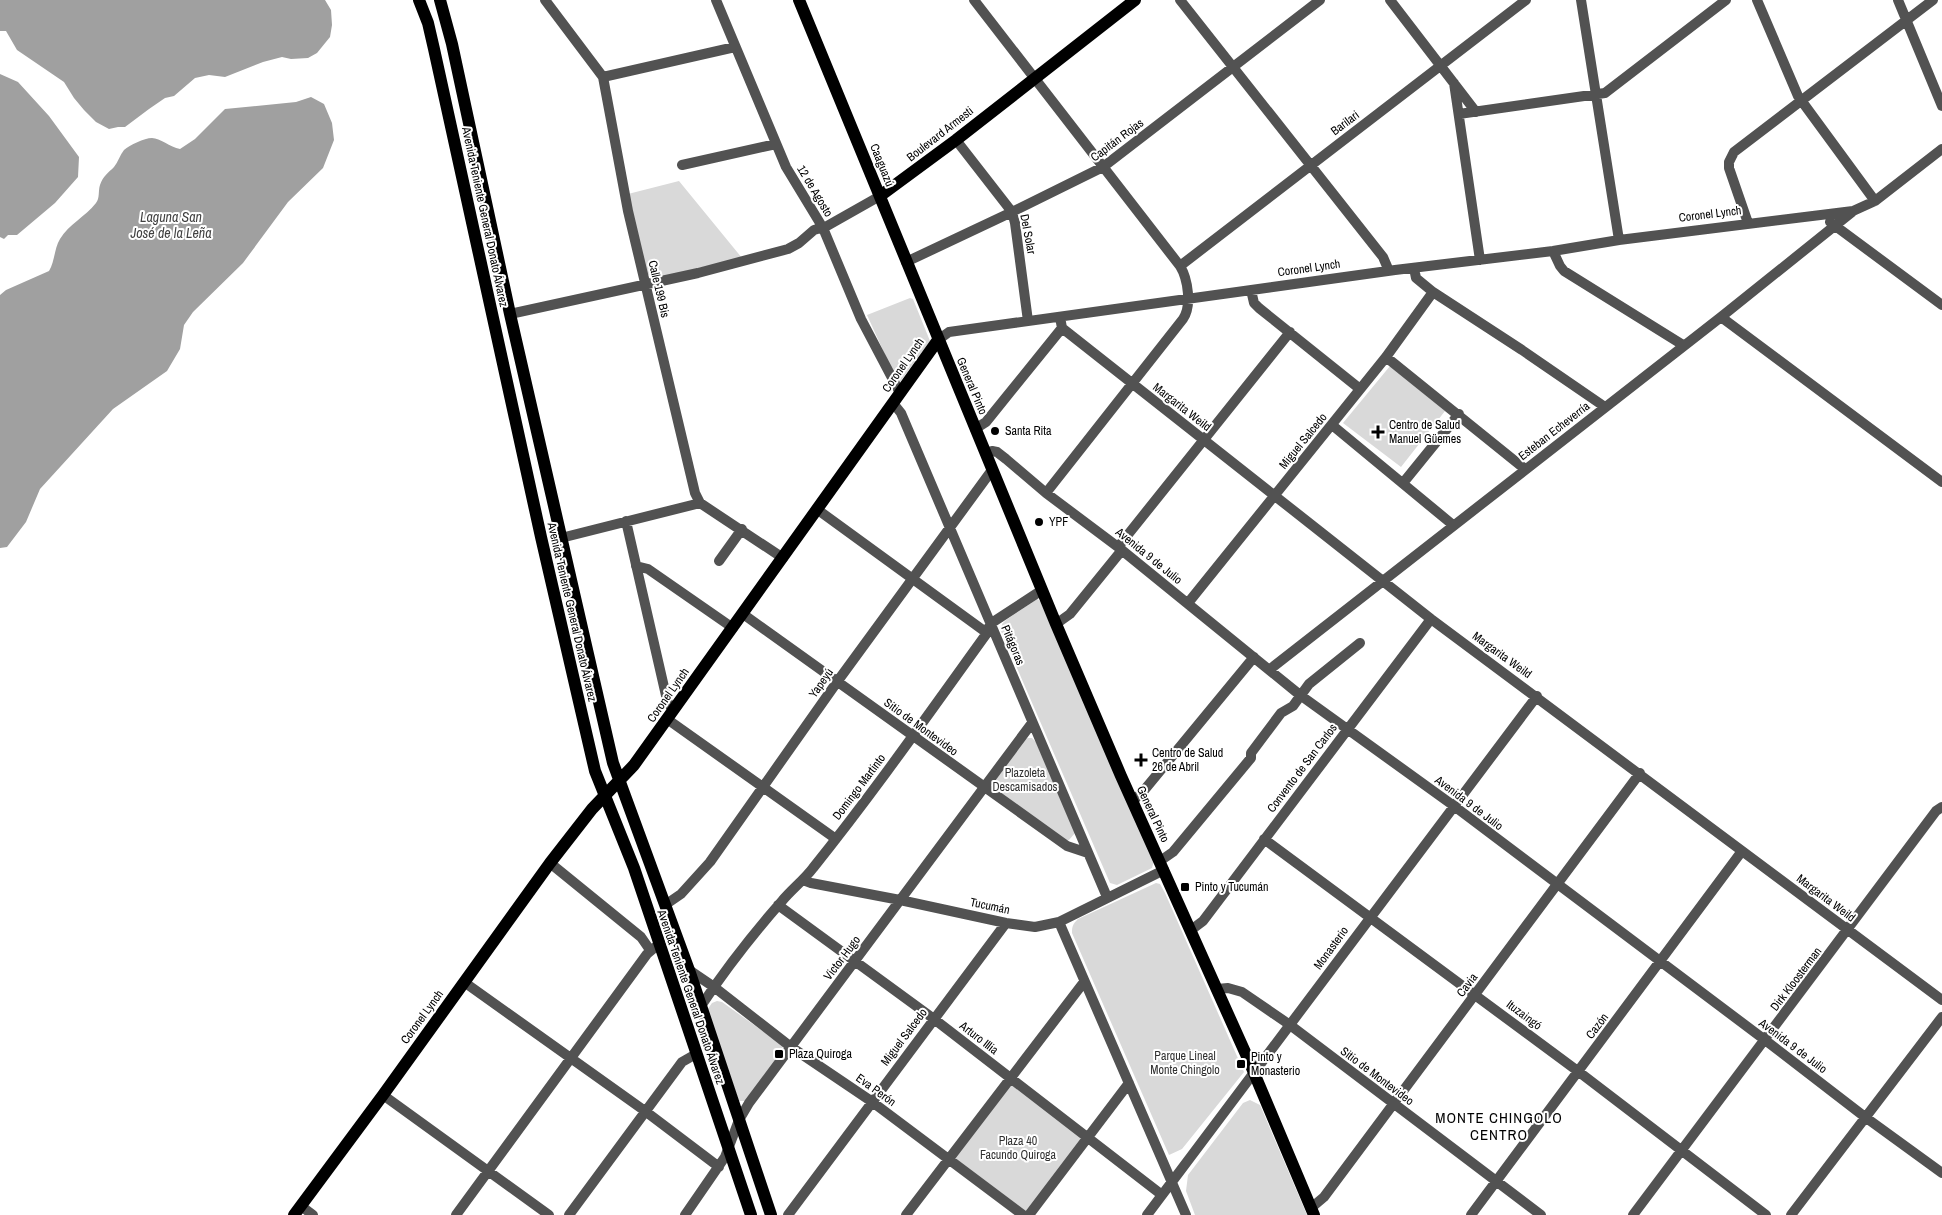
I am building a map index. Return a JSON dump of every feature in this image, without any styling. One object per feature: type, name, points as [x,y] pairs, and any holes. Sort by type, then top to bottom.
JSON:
[{"type":"main road","name":"Avenida Teniente General Donato Álvarez","points":[[419,0],[432,40],[541,537],[595,771],[634,868],[654,931],[654,947],[696,1054],[751,1215]]},
{"type":"main road","name":"Caaguazú","points":[[799,0],[938,340]]},
{"type":"main road","name":"Boulevard Armesti","points":[[880,196],[956,140],[1034,77],[1135,0]]},
{"type":"main road","name":"Avenida Teniente General Donato Álvarez","points":[[444,1],[510,314],[608,746],[689,970],[771,1215]]},
{"type":"main road","name":"Coronel Lynch","points":[[297,1210],[383,1095],[550,863],[592,809],[634,765],[938,340]]},
{"type":"main road","name":"General Pinto","points":[[938,340],[1056,624],[1132,801],[1254,1073],[1312,1212]]},
{"type":"street","points":[[545,0],[603,77],[735,47]]},
{"type":"street","name":"12 de Agosto","points":[[716,0],[786,167],[823,228],[861,319],[890,376],[897,398]]},
{"type":"street","points":[[974,0],[1180,266],[1184,275],[1188,298],[1187,311],[1183,319],[1046,493]]},
{"type":"street","points":[[1180,0],[1383,257],[1389,271]]},
{"type":"street","name":"Capitán Rojas","points":[[906,262],[1103,167],[1320,0]]},
{"type":"street","points":[[1390,0],[1476,112]]},
{"type":"street","name":"Barilari","points":[[1180,266],[1526,0]]},
{"type":"street","points":[[1581,0],[1619,240]]},
{"type":"street","points":[[1459,114],[1597,95],[1610,90],[1726,0]]},
{"type":"street","points":[[1757,0],[1801,101],[1875,201]]},
{"type":"street","points":[[1898,0],[1942,106]]},
{"type":"street","points":[[1748,223],[1729,168],[1730,157],[1734,152],[1932,0]]},
{"type":"street","name":"Calle 199 Bis","points":[[603,77],[620,174],[645,284],[695,493],[700,503]]},
{"type":"street","points":[[1454,83],[1480,260]]},
{"type":"street","name":"Del Solar","points":[[956,140],[1012,212],[1028,321]]},
{"type":"street","points":[[682,165],[776,144]]},
{"type":"street","name":"Coronel Lynch","points":[[938,340],[949,332],[1188,298],[1553,251],[1619,240],[1748,223],[1853,211],[1875,201],[1942,149]]},
{"type":"street","name":"Boulevard Armesti","points":[[510,314],[746,260],[794,246],[814,230],[823,228],[880,196]]},
{"type":"street","name":"Esteban Echeverría","points":[[1269,670],[1682,345],[1721,317],[1853,211]]},
{"type":"street","points":[[1821,215],[1942,305]]},
{"type":"street","points":[[1553,251],[1564,270],[1682,345]]},
{"type":"street","points":[[1414,268],[1416,278],[1433,292],[1605,407]]},
{"type":"street","points":[[1251,290],[1254,303],[1259,308],[1360,389]]},
{"type":"street","name":"Miguel Salcedo","points":[[1188,603],[1386,357],[1433,292]]},
{"type":"street","points":[[975,429],[986,422],[1062,328],[1060,317]]},
{"type":"street","points":[[1721,317],[1942,482]]},
{"type":"street","name":"Margarita Weild","points":[[1062,328],[1431,619],[1537,696],[1942,1000]]},
{"type":"street","points":[[1056,624],[1070,614],[1290,332]]},
{"type":"street","points":[[1386,357],[1526,468]]},
{"type":"street","name":"Pitágoras","points":[[897,398],[901,413],[950,528],[989,628],[1107,898]]},
{"type":"street","points":[[1403,483],[1459,414]]},
{"type":"street","points":[[1332,425],[1453,525]]},
{"type":"street","name":"Avenida 9 de Julio","points":[[985,453],[996,452],[1046,493],[1120,548],[1300,695],[1454,806],[1865,1117],[1942,1173]]},
{"type":"street","name":"Yapeyú","points":[[665,905],[681,894],[710,862],[837,682],[992,470]]},
{"type":"street","points":[[561,538],[700,503],[783,558]]},
{"type":"street","points":[[818,510],[912,579],[989,628]]},
{"type":"street","points":[[626,521],[671,714],[763,788],[836,839]]},
{"type":"street","points":[[719,561],[742,530]]},
{"type":"street","points":[[636,566],[648,570],[733,628]]},
{"type":"street","name":"Domingo Martinto","points":[[701,1006],[778,905],[803,880],[836,839],[912,737],[989,628],[1042,590]]},
{"type":"street","name":"Sitio de Montevideo","points":[[743,614],[912,737],[1067,846],[1088,853]]},
{"type":"street","name":"Convento de San Carlos","points":[[1191,930],[1203,921],[1431,619]]},
{"type":"street","name":"Tucumán","points":[[803,880],[1006,923],[1035,927],[1059,922],[1107,898],[1162,866],[1251,758],[1251,753],[1281,713],[1293,706],[1309,684],[1360,643]]},
{"type":"street","points":[[1132,801],[1141,794],[1254,657]]},
{"type":"street","name":"Monasterio","points":[[1147,1215],[1537,696]]},
{"type":"street","name":"Victor Hugo","points":[[685,1215],[719,1167],[739,1120],[749,1104],[1032,723]]},
{"type":"street","name":"Cavia","points":[[1312,1212],[1640,773]]},
{"type":"street","name":"Dirk Kloosterman","points":[[1634,1215],[1936,811],[1942,807]]},
{"type":"street","name":"Ituzaingó","points":[[1264,839],[1579,1072],[1766,1215]]},
{"type":"street","name":"Cazón","points":[[1471,1215],[1742,851]]},
{"type":"street","points":[[456,1215],[570,1058],[654,947],[550,863]]},
{"type":"street","name":"Arturo Illia","points":[[778,905],[934,1019],[1162,1194]]},
{"type":"street","points":[[1059,922],[1186,1215]]},
{"type":"street","name":"Miguel Salcedo","points":[[788,1215],[871,1101],[1006,923]]},
{"type":"street","points":[[642,937],[654,931]]},
{"type":"street","name":"Eva Perón","points":[[689,970],[791,1046],[871,1101],[1023,1215]]},
{"type":"street","points":[[464,982],[646,1111],[719,1167]]},
{"type":"street","points":[[906,1215],[1084,982]]},
{"type":"street","name":"Sitio de Montevideo","points":[[1217,989],[1228,988],[1242,992],[1290,1025],[1541,1215]]},
{"type":"street","points":[[1791,1215],[1942,1016]]},
{"type":"street","points":[[569,1215],[682,1062],[696,1054]]},
{"type":"street","points":[[1029,1215],[1129,1083]]},
{"type":"street","points":[[383,1095],[549,1215]]},
{"type":"street","points":[[297,1210],[313,1215]]},
{"type":"green space","points":[[679,181],[742,258],[656,278],[647,274],[628,194]]},
{"type":"green space","points":[[910,298],[913,299],[930,341],[900,382],[897,381],[867,315]]},
{"type":"green space","points":[[1390,366],[1445,411],[1401,467],[1343,423]]},
{"type":"green space","points":[[1037,599],[1040,601],[1154,861],[1152,868],[1117,885],[1110,883],[1001,631],[1002,624],[1006,620]]},
{"type":"green space","name":"Plazoleta Descamisados","points":[[1032,738],[1036,742],[1075,833],[1069,840],[1065,841],[989,786],[1023,740]]},
{"type":"green space","name":"Parque Lineal Monte Chingolo","points":[[1156,883],[1160,884],[1165,893],[1244,1072],[1182,1149],[1169,1155],[1072,933],[1073,925],[1078,919]]},
{"type":"green space","points":[[722,1002],[782,1045],[783,1050],[745,1101],[739,1101],[707,1010],[712,1003]]},
{"type":"green space","name":"Plaza 40 Facundo Quiroga","points":[[1010,1078],[1087,1136],[1029,1215],[947,1159]]},
{"type":"green space","points":[[1250,1100],[1260,1105],[1307,1215],[1195,1215],[1186,1191],[1188,1175],[1243,1103]]},
{"type":"water","points":[[0,0],[325,0],[331,10],[332,25],[330,37],[317,53],[308,58],[291,59],[282,57],[263,62],[225,77],[209,75],[195,78],[174,96],[165,98],[125,127],[109,129],[96,122],[84,110],[64,82],[17,50],[6,31],[0,31]]},
{"type":"water","points":[[0,74],[18,82],[49,116],[79,157],[78,177],[55,203],[17,235],[8,235],[4,239],[0,237]]},
{"type":"water","name":"Laguna San José de la Leña","points":[[311,97],[324,104],[332,123],[334,140],[323,168],[288,202],[243,263],[193,312],[184,325],[180,349],[167,371],[113,409],[40,489],[26,522],[7,547],[0,548],[0,295],[6,290],[49,271],[60,239],[96,203],[103,179],[114,167],[124,150],[130,146],[141,140],[152,138],[180,149],[195,139],[225,109],[296,102]]},
{"type":"place","name":"Santa Rita","points":[[995,431]]},
{"type":"place","name":"Centro de Salud Manuel Güemes","points":[[1378,432]]},
{"type":"place","name":"YPF","points":[[1039,522]]},
{"type":"place","name":"Centro de Salud 26 de Abril","points":[[1141,760]]},
{"type":"place","name":"Pinto y Tucumán","points":[[1185,887]]},
{"type":"place","name":"Plaza Quiroga","points":[[779,1054]]},
{"type":"place","name":"Pinto y Monasterio","points":[[1241,1064]]},
{"type":"district","name":"MONTE CHINGOLO CENTRO","points":[[1499,1126]]}]
